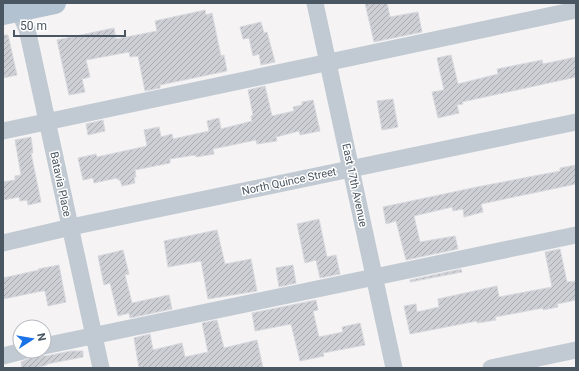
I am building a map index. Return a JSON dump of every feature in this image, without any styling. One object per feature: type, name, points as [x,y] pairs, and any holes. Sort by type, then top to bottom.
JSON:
[{"type":"main road","points":[[12,9],[55,3]]},
{"type":"street","name":"East 17th Avenue","points":[[315,3],[394,368]]},
{"type":"street","name":"Batavia Place","points":[[12,9],[27,29],[100,368]]},
{"type":"street","points":[[3,131],[576,10]]},
{"type":"street","name":"North Quince Street","points":[[3,242],[576,122]]},
{"type":"street","points":[[52,344],[576,235]]},
{"type":"street","points":[[491,368],[576,350]]},
{"type":"building","points":[[365,3],[387,3],[390,17],[418,12],[422,32],[374,42]]},
{"type":"building","points":[[205,10],[206,15],[212,13],[221,56],[224,55],[227,71],[160,85],[160,88],[145,91],[138,56],[130,57],[129,52],[86,60],[90,77],[82,79],[85,92],[69,95],[57,40],[114,28],[116,39],[157,31],[155,21]]},
{"type":"building","points":[[261,22],[264,33],[267,32],[275,62],[261,65],[259,54],[253,56],[249,38],[243,39],[240,27]]},
{"type":"building","points":[[3,35],[8,35],[17,75],[3,78]]},
{"type":"building","points":[[451,55],[458,84],[498,74],[497,69],[542,60],[543,64],[576,57],[576,77],[462,102],[463,104],[457,105],[459,113],[438,118],[432,92],[444,90],[437,58]]},
{"type":"building","points":[[265,86],[272,116],[294,111],[293,107],[302,105],[302,102],[313,100],[320,131],[300,135],[299,131],[276,137],[277,141],[257,144],[256,140],[213,149],[214,154],[170,159],[170,163],[135,170],[135,183],[122,186],[120,180],[117,178],[94,183],[93,178],[83,180],[78,158],[96,154],[97,157],[147,146],[144,130],[159,127],[161,137],[172,134],[173,139],[209,131],[207,121],[219,118],[221,129],[252,121],[251,116],[253,115],[248,90]]},
{"type":"building","points":[[393,99],[398,127],[382,130],[377,101]]},
{"type":"building","points":[[103,120],[105,131],[88,135],[86,124]]},
{"type":"building","points":[[31,137],[33,153],[31,153],[41,202],[28,205],[27,200],[20,201],[19,197],[3,200],[3,182],[15,180],[15,176],[21,175],[15,140]]},
{"type":"building","points":[[576,165],[576,184],[481,204],[483,212],[464,217],[463,209],[453,211],[452,207],[414,216],[420,242],[455,236],[458,249],[406,260],[396,221],[386,224],[383,207],[560,171],[560,168]]},
{"type":"building","points":[[319,219],[327,257],[336,255],[340,274],[320,278],[316,260],[305,263],[297,224]]},
{"type":"building","points":[[217,230],[225,264],[251,259],[257,291],[208,299],[201,261],[168,267],[164,241]]},
{"type":"building","points":[[560,249],[567,282],[576,281],[576,300],[557,304],[558,307],[543,310],[543,308],[495,317],[496,320],[477,323],[477,321],[410,334],[404,306],[416,304],[417,312],[439,307],[438,299],[497,286],[499,297],[552,287],[545,252]]},
{"type":"building","points":[[123,250],[129,274],[125,275],[132,303],[169,295],[172,309],[130,318],[129,313],[118,316],[110,283],[104,285],[98,256]]},
{"type":"building","points":[[59,265],[66,302],[48,306],[45,291],[3,299],[3,278]]},
{"type":"building","points":[[293,265],[296,283],[279,287],[276,268]]},
{"type":"building","points":[[461,269],[462,272],[410,282],[410,280]]},
{"type":"building","points":[[316,300],[318,310],[313,311],[319,337],[343,332],[342,327],[360,323],[365,345],[323,353],[324,356],[300,361],[291,324],[255,331],[252,313]]},
{"type":"building","points":[[217,320],[224,348],[257,340],[263,368],[139,368],[134,338],[150,334],[153,350],[182,343],[185,357],[208,352],[202,323]]},
{"type":"building","points":[[71,351],[83,351],[83,357],[47,364],[35,368],[22,368],[21,362],[28,359],[52,359],[52,355]]}]
